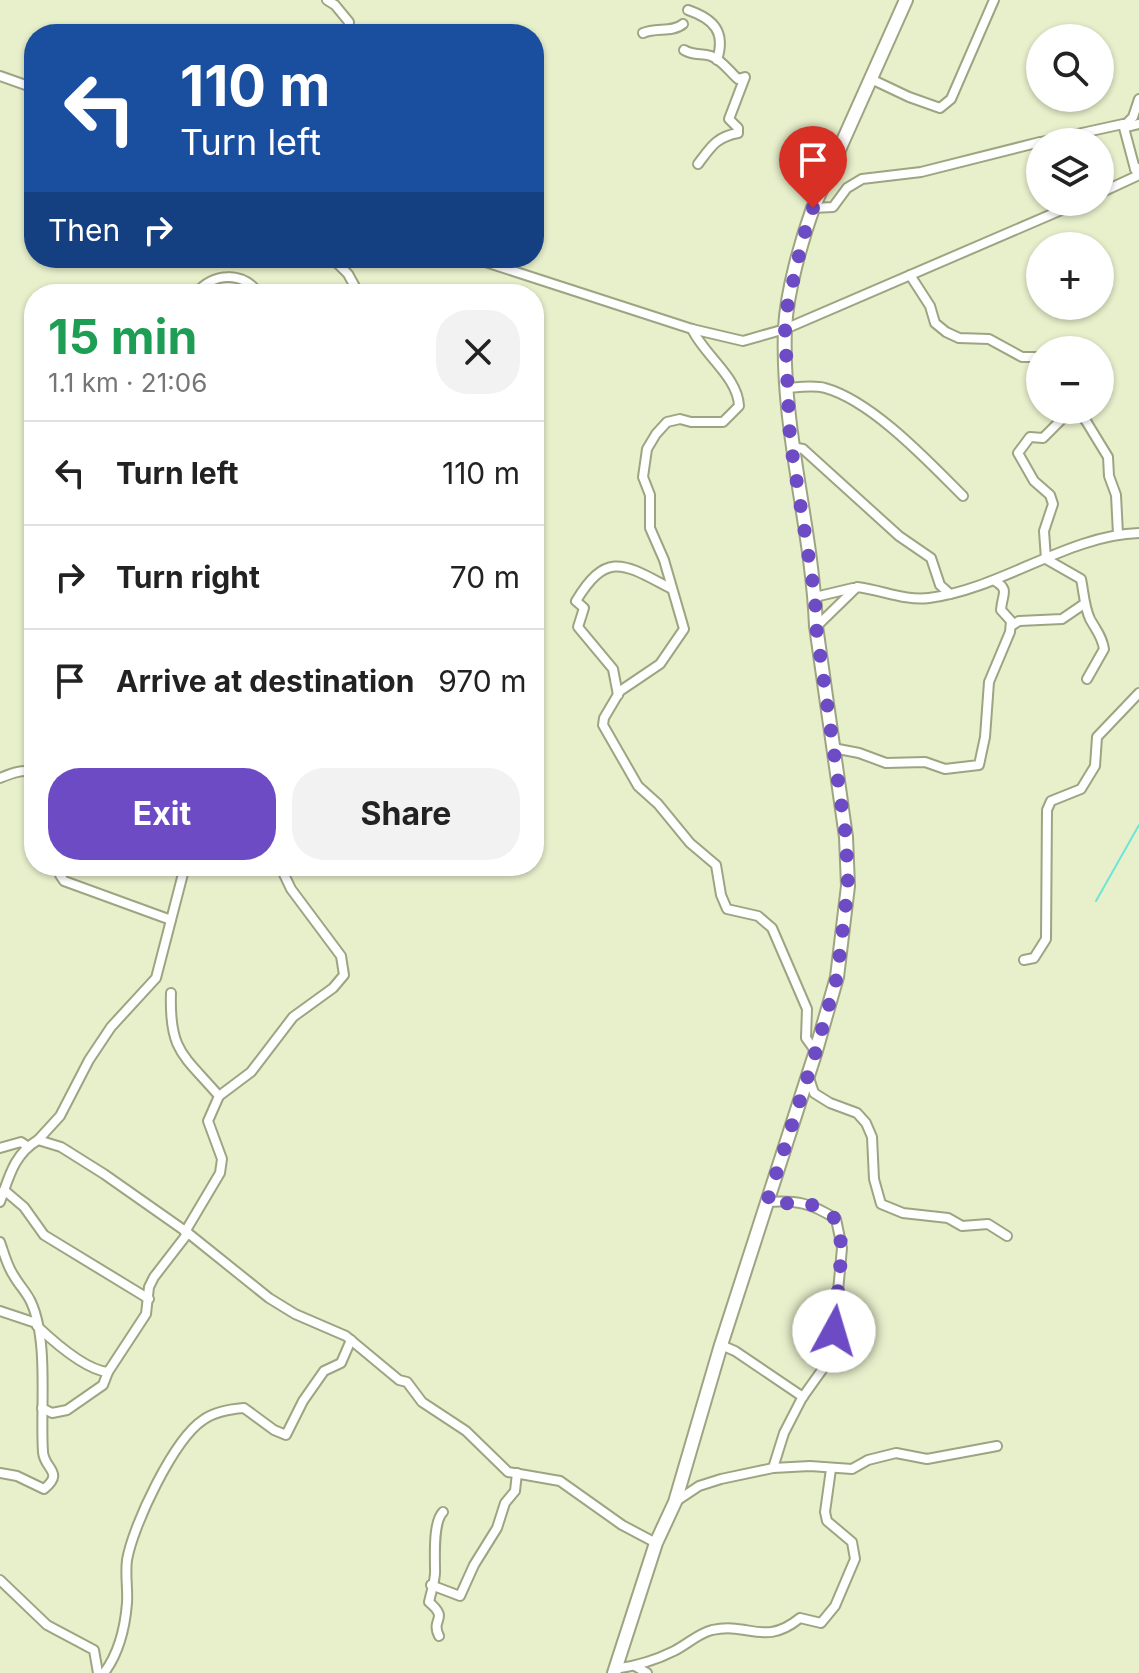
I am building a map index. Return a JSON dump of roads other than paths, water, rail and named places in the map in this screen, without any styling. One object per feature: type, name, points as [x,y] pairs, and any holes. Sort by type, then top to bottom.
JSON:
[{"type":"street","points":[[327,0],[349,24]]},
{"type":"street","points":[[615,1671],[656,1543],[675,1502],[837,977],[848,886],[846,837],[792,447],[785,329],[803,238],[813,208],[906,0]]},
{"type":"street","points":[[871,79],[940,108],[951,99],[994,0]]},
{"type":"street","points":[[688,10],[700,13],[718,31],[721,37],[717,60]]},
{"type":"street","points":[[643,33],[676,29],[683,24]]},
{"type":"street","points":[[684,50],[717,60],[740,83],[729,119],[738,128],[738,133],[718,140],[698,164]]},
{"type":"street","points":[[0,76],[24,84]]},
{"type":"street","points":[[1125,126],[1133,117],[1139,99]]},
{"type":"street","points":[[1099,128],[1120,123],[1125,126],[1139,124]]},
{"type":"street","points":[[1114,187],[1139,175],[1125,126]]},
{"type":"street","points":[[813,208],[833,207],[847,188],[862,179],[921,172],[1026,146]]},
{"type":"street","points":[[504,268],[692,329],[743,341],[785,329],[1047,216]]},
{"type":"street","points":[[910,275],[930,306],[935,323],[946,332],[959,338],[989,339],[1026,357]]},
{"type":"street","points":[[206,284],[211,279],[228,277],[245,279],[250,284]]},
{"type":"street","points":[[692,329],[738,393],[739,406],[723,422],[680,419],[667,422],[647,449],[643,477],[650,495],[650,528],[664,560],[684,629],[660,664],[620,691],[603,725],[638,786],[658,804],[690,843],[716,865],[721,895],[727,909],[758,916],[772,928],[807,1009],[806,1038],[816,1052]]},
{"type":"street","points":[[788,388],[821,386],[860,405],[908,443],[963,496]]},
{"type":"street","points":[[1046,559],[1044,531],[1053,504],[1050,495],[1034,481],[1018,453],[1030,437],[1043,438],[1057,424]]},
{"type":"street","points":[[1088,424],[1108,457],[1109,476],[1116,495],[1118,534]]},
{"type":"street","points":[[792,447],[803,449],[899,536],[931,558],[940,585],[950,594]]},
{"type":"street","points":[[815,597],[857,587],[878,589],[906,598],[927,599],[995,581],[1029,564],[1118,534],[1139,533]]},
{"type":"street","points":[[1046,559],[1081,579],[1084,604],[1091,622],[1101,634],[1104,649],[1087,679]]},
{"type":"street","points":[[618,696],[613,669],[578,627],[584,608],[576,601],[585,586],[605,567],[634,569],[670,588]]},
{"type":"street","points":[[833,748],[886,763],[925,762],[945,769],[979,765],[985,737],[989,682],[1011,626],[1011,621],[1001,610],[1006,592],[995,581]]},
{"type":"street","points":[[816,626],[857,587]]},
{"type":"street","points":[[1011,626],[1019,621],[1062,619],[1084,604]]},
{"type":"street","points":[[1024,960],[1034,958],[1046,939],[1047,810],[1051,801],[1081,789],[1095,766],[1097,737],[1139,693]]},
{"type":"street","points":[[0,778],[24,772]]},
{"type":"street","points":[[61,876],[64,881],[171,920]]},
{"type":"street","points":[[0,1202],[12,1166],[27,1146],[38,1140],[60,1116],[89,1060],[111,1027],[156,978],[182,876]]},
{"type":"street","points":[[42,1408],[52,1413],[73,1408],[103,1385],[108,1372],[141,1324],[154,1277],[187,1232],[220,1173],[222,1159],[208,1121],[219,1096],[251,1072],[293,1017],[333,988],[344,975],[341,956],[285,876]]},
{"type":"street","points":[[171,993],[170,1023],[178,1049],[219,1096]]},
{"type":"street","points":[[808,1075],[814,1093],[857,1113],[866,1123],[872,1137],[874,1179],[881,1204],[903,1213],[948,1218],[962,1226],[988,1224],[1007,1236]]},
{"type":"street","points":[[38,1140],[61,1147],[93,1167],[187,1232],[269,1298],[351,1340],[399,1380],[407,1382],[422,1402],[466,1431],[508,1472],[568,1485],[605,1514],[656,1543]]},
{"type":"street","points":[[0,1148],[21,1142],[27,1146]]},
{"type":"street","points":[[4,1190],[24,1207],[44,1235],[149,1299]]},
{"type":"street","points":[[767,1202],[813,1205],[836,1219],[842,1248],[832,1356],[803,1397],[784,1433],[773,1468]]},
{"type":"street","points":[[0,1242],[12,1274],[31,1302],[43,1379],[43,1451],[54,1474],[44,1489],[17,1476],[0,1473]]},
{"type":"street","points":[[0,1311],[36,1325],[94,1370],[108,1372]]},
{"type":"street","points":[[104,1673],[119,1647],[127,1602],[129,1551],[166,1463],[176,1449],[202,1420],[244,1408],[286,1435],[303,1401],[324,1371],[341,1363],[351,1340]]},
{"type":"street","points":[[721,1345],[735,1351],[803,1397]]},
{"type":"street","points":[[675,1502],[699,1486],[773,1468],[810,1466],[852,1469],[868,1460],[896,1453],[927,1459],[997,1446]]},
{"type":"street","points":[[615,1671],[672,1652],[697,1635],[714,1630],[736,1628],[776,1633],[800,1618],[821,1623],[835,1606],[855,1559],[852,1542],[827,1521],[825,1512],[831,1469]]},
{"type":"street","points":[[431,1585],[460,1596],[474,1565],[497,1528],[505,1503],[515,1491],[517,1473]]},
{"type":"street","points":[[439,1636],[436,1628],[439,1612],[429,1602],[435,1571],[438,1519],[443,1512]]},
{"type":"street","points":[[0,1580],[47,1625],[94,1650],[98,1673]]},
{"type":"street","points":[[635,1666],[647,1673]]},
{"type":"waterway","points":[[1096,901],[1139,825]]}]
